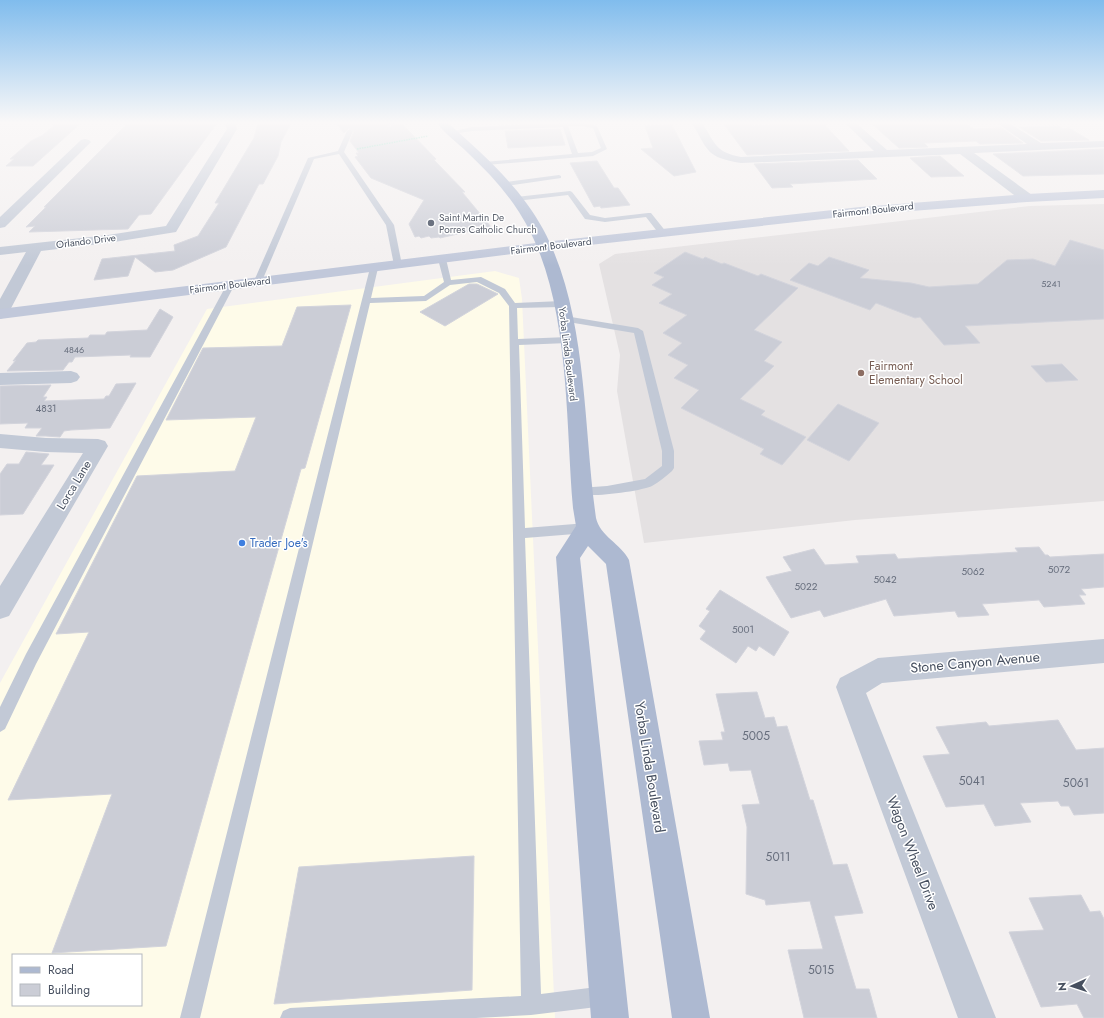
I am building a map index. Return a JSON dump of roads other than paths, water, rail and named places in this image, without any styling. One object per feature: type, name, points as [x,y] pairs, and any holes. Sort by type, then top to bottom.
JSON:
[{"type":"main road","name":"Yorba Linda Boulevard","points":[[493,171],[506,184],[528,215],[544,246],[564,312],[587,528],[617,560],[691,1018]]},
{"type":"main road","name":"Fairmont Boulevard","points":[[0,314],[544,246],[860,211],[1027,198],[1104,194]]},
{"type":"main road","points":[[587,528],[568,557],[609,1007]]},
{"type":"street","points":[[0,224],[55,171]]},
{"type":"street","name":"Orlando Drive","points":[[0,251],[130,236],[171,229],[207,171]]},
{"type":"street","points":[[990,171],[1027,198]]},
{"type":"street","points":[[0,314],[36,248]]},
{"type":"street","points":[[0,380],[71,377]]},
{"type":"street","name":"Lorca Lane","points":[[0,441],[46,445],[98,446],[0,608]]},
{"type":"street","name":"Stone Canyon Avenue","points":[[850,687],[878,671],[1104,651]]},
{"type":"street","name":"Wagon Wheel Drive","points":[[850,687],[977,1018]]},
{"type":"lane","points":[[258,281],[306,171]]},
{"type":"lane","points":[[354,171],[390,225],[398,265]]},
{"type":"lane","points":[[506,184],[559,178]]},
{"type":"lane","points":[[516,198],[570,193],[588,217],[605,220],[648,215],[663,233]]},
{"type":"lane","points":[[442,259],[448,282]]},
{"type":"lane","points":[[190,1018],[374,268]]},
{"type":"lane","points":[[365,301],[426,298],[448,282],[478,279],[502,292],[513,306],[531,1005]]},
{"type":"lane","points":[[0,724],[31,660],[231,284]]},
{"type":"lane","points":[[513,306],[564,312],[638,332],[668,451],[668,468],[648,483],[607,490],[583,491]]},
{"type":"lane","points":[[514,342],[568,340]]},
{"type":"lane","points":[[519,533],[587,528]]},
{"type":"lane","points":[[290,1018],[531,1005],[609,1007]]},
{"type":"place","name":"Saint Martin De Porres Catholic Church","points":[[431,223]]},
{"type":"place","name":"Fairmont Elementary School","points":[[861,373]]},
{"type":"place","name":"Trader Joe's","points":[[242,543]]}]
